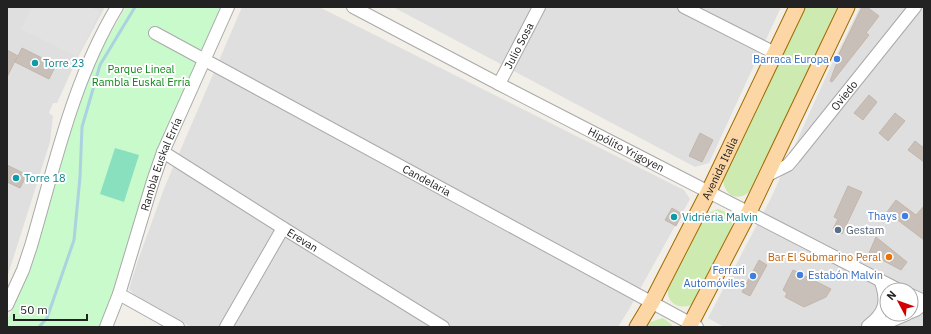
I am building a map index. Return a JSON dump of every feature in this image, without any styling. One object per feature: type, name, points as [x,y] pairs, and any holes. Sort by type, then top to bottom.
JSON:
[{"type":"main road","name":"Avenida Italia","points":[[637,327],[652,302],[709,191],[797,7]]},
{"type":"main road","points":[[693,326],[847,7]]},
{"type":"street","points":[[7,305],[27,258],[68,115],[97,42],[117,7]]},
{"type":"street","name":"Rambla Euskal Erría","points":[[106,327],[118,294],[153,181],[164,152],[228,7]]},
{"type":"street","name":"Hipólito Yrigoyen","points":[[353,7],[499,84],[709,191],[881,282]]},
{"type":"street","name":"Julio Sosa","points":[[499,84],[539,7]]},
{"type":"street","points":[[684,7],[775,53]]},
{"type":"street","name":"Oviedo","points":[[766,176],[788,165],[915,7]]},
{"type":"street","name":"Candelaria","points":[[155,33],[652,302],[693,326]]},
{"type":"street","name":"Erevan","points":[[164,152],[443,327]]},
{"type":"street","points":[[226,327],[283,228]]},
{"type":"street","points":[[118,294],[178,327]]},
{"type":"street","points":[[867,327],[879,317]]},
{"type":"street","points":[[867,327],[879,326],[888,322]]},
{"type":"shaded area","points":[[7,7],[105,7],[77,59],[57,103],[53,103],[49,113],[53,116],[50,142],[7,278]]},
{"type":"shaded area","points":[[32,7],[90,7],[100,12],[77,57],[21,29]]},
{"type":"shaded area","points":[[242,7],[319,7],[684,190],[690,199],[618,327],[191,327],[137,298],[129,289],[138,260],[165,186]]},
{"type":"shaded area","points":[[393,7],[781,7],[709,163],[695,167]]},
{"type":"shaded area","points":[[860,7],[924,7],[924,327],[724,327],[708,318],[771,198],[829,70]]},
{"type":"green space","name":"Parque Lineal Rambla Euskal Erría","points":[[126,7],[222,7],[102,327],[7,327],[7,321],[27,278],[66,141],[98,55]]},
{"type":"green space","points":[[805,7],[838,7],[753,188],[749,192],[739,197],[730,195],[724,186],[723,180]]},
{"type":"green space","points":[[115,148],[139,155],[124,202],[100,194]]},
{"type":"green space","points":[[717,209],[727,213],[732,222],[732,230],[693,304],[683,307],[679,306],[672,302],[669,298],[668,289],[705,217]]},
{"type":"green space","points":[[663,318],[673,327],[646,327],[650,322]]},
{"type":"building","points":[[862,7],[867,7],[879,16],[866,33],[869,35],[832,82],[830,81],[839,57],[838,56]]},
{"type":"building","name":"Torre 23","points":[[22,48],[56,65],[49,79],[15,62],[17,57],[7,77],[7,50],[18,56]]},
{"type":"building","points":[[869,95],[877,102],[863,120],[854,113]]},
{"type":"building","points":[[895,113],[905,121],[888,141],[879,133]]},
{"type":"building","points":[[700,133],[713,140],[702,162],[689,156]]},
{"type":"building","points":[[915,141],[924,148],[924,162],[908,150]]},
{"type":"building","name":"Torre 18","points":[[7,165],[27,175],[20,188],[7,182]]},
{"type":"building","points":[[848,186],[862,192],[842,234],[833,229],[838,219],[834,217]]},
{"type":"building","name":"Thays","points":[[896,200],[916,215],[924,206],[924,240],[887,212]]},
{"type":"building","name":"Vidrieria Malvin","points":[[672,208],[682,214],[676,226],[665,220]]},
{"type":"building","name":"Bar El Submarino Peral","points":[[876,237],[907,262],[901,270],[869,253]]},
{"type":"building","points":[[759,260],[767,265],[750,296],[742,292]]},
{"type":"building","points":[[793,270],[831,289],[826,297],[804,307],[785,297],[787,293],[783,290]]},
{"type":"waterway","points":[[39,327],[47,318],[74,240],[80,177],[82,127],[100,65],[135,7]]},
{"type":"place","name":"Barraca Europa","points":[[837,59]]},
{"type":"place","name":"Torre 23","points":[[35,63]]},
{"type":"place","name":"Torre 18","points":[[16,178]]},
{"type":"place","name":"Thays","points":[[905,216]]},
{"type":"place","name":"Vidrieria Malvin","points":[[674,217]]},
{"type":"place","name":"Gestam","points":[[838,230]]},
{"type":"place","name":"Bar El Submarino Peral","points":[[889,257]]},
{"type":"place","name":"Estabón Malvin","points":[[800,275]]},
{"type":"place","name":"Ferrari Automóviles","points":[[753,276]]}]
